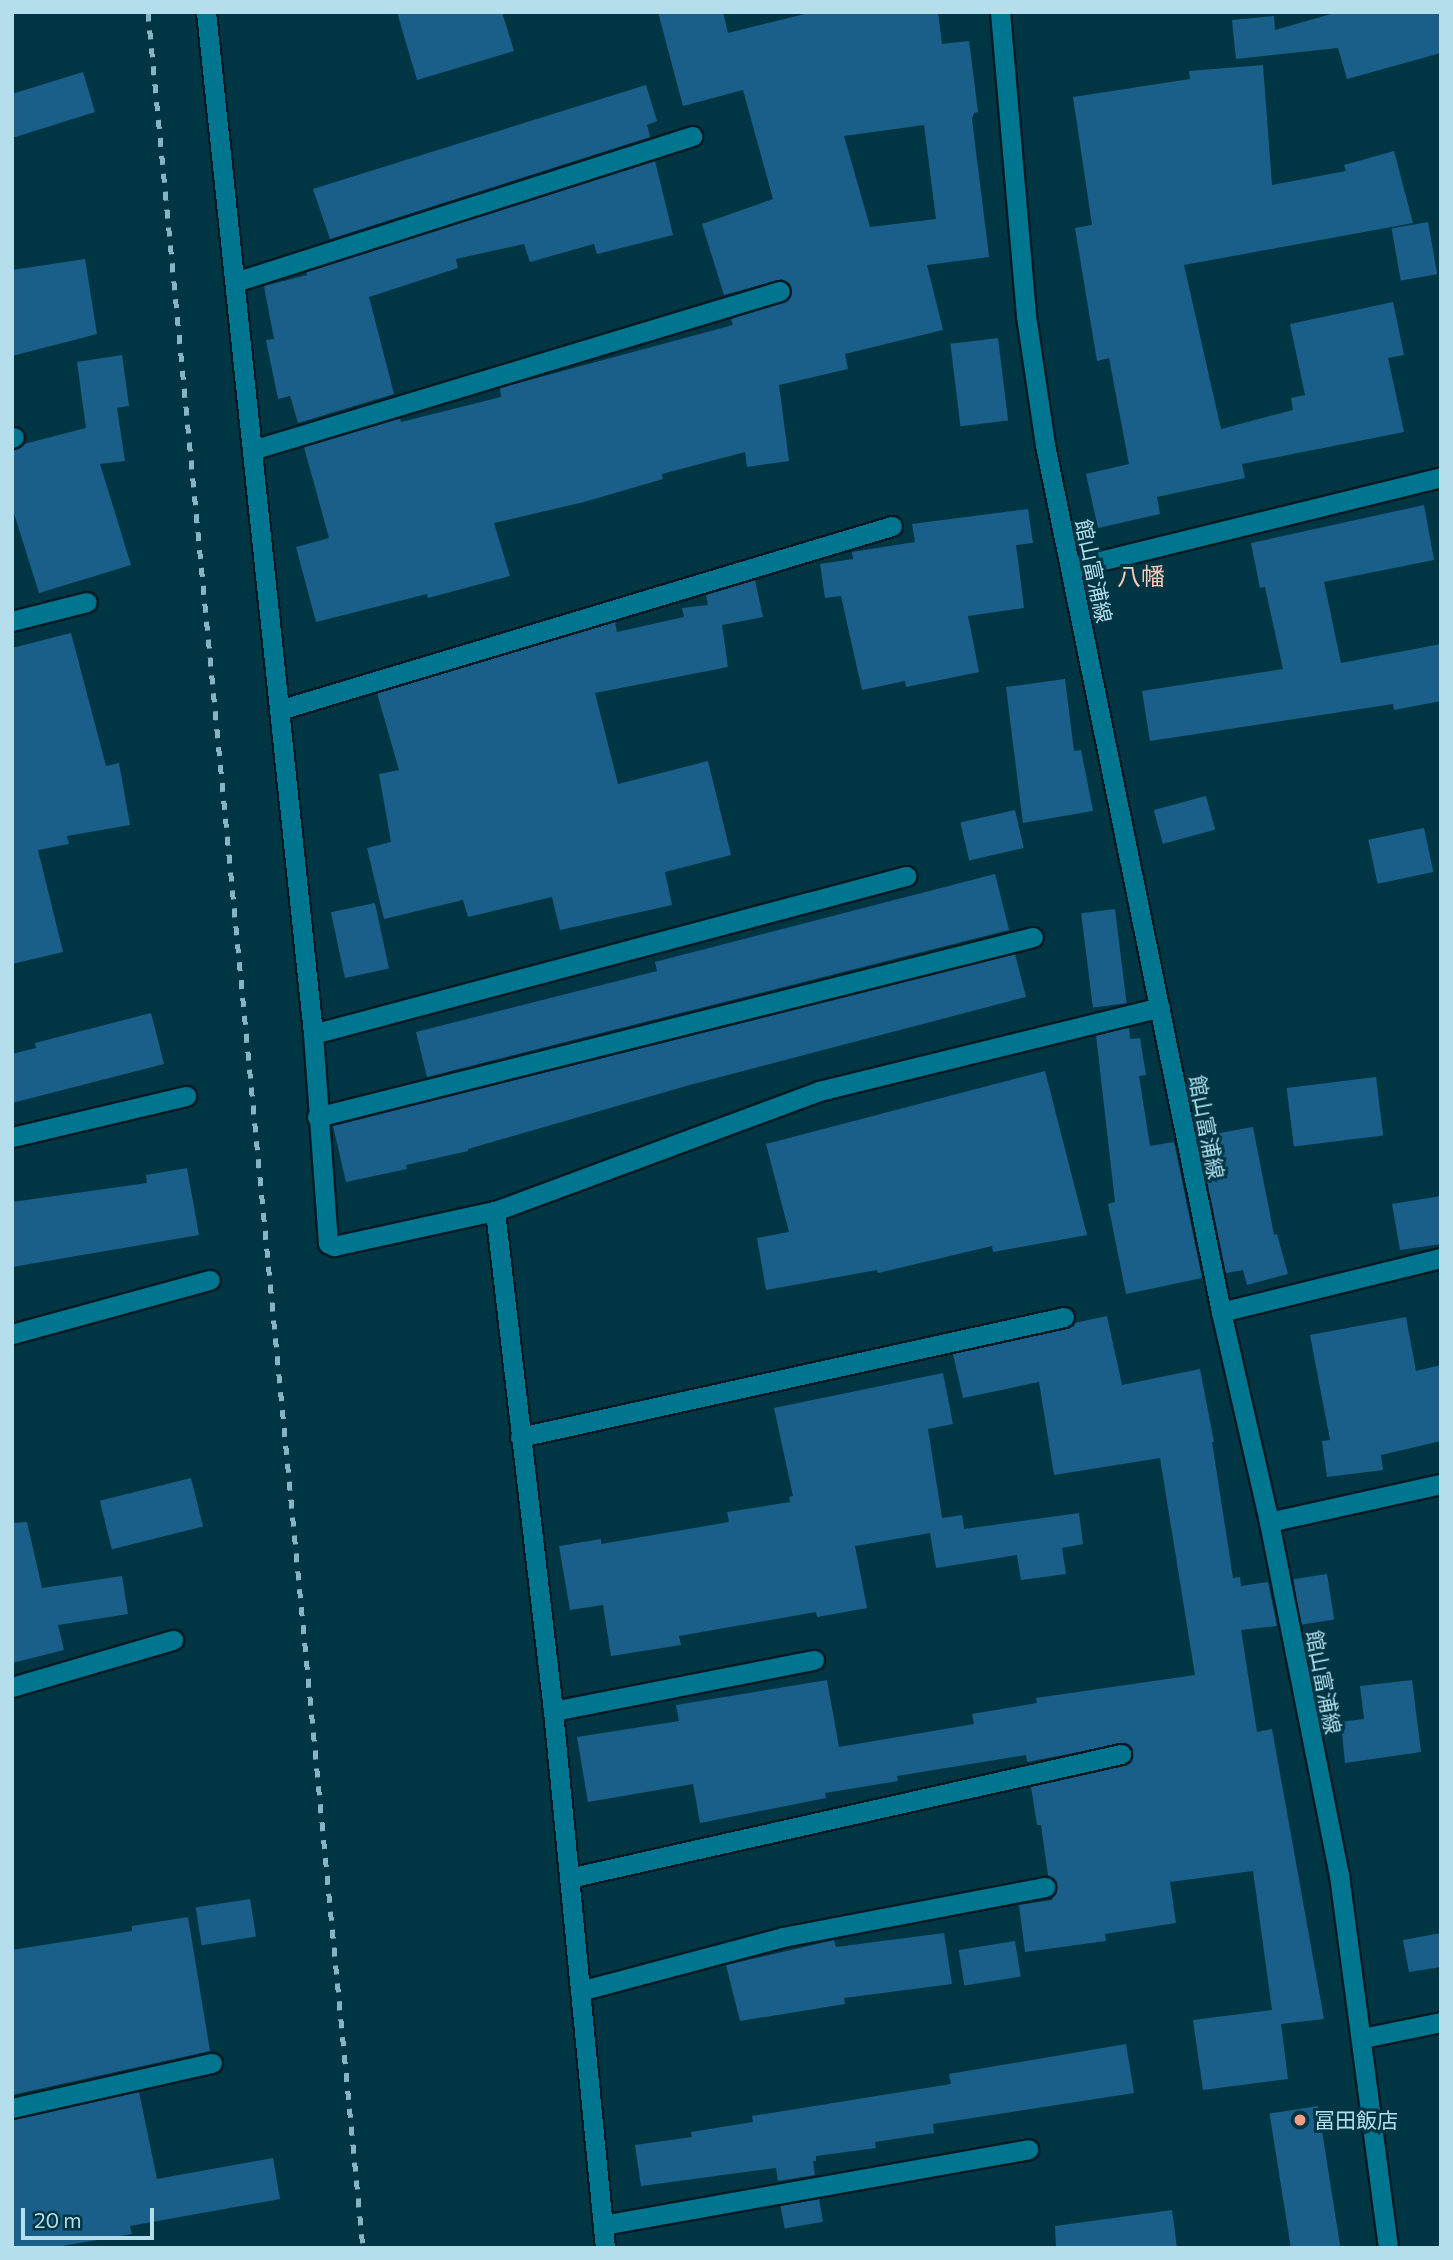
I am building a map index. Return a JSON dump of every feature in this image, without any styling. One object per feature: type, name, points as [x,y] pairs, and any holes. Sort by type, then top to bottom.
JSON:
[{"type":"street","points":[[206,12],[313,1034],[328,1243],[334,1246],[495,1211],[819,1091],[1160,1007]]},
{"type":"street","name":"館山富浦線","points":[[1000,12],[1026,316],[1045,445],[1221,1312],[1269,1522],[1339,1875],[1363,2038],[1388,2248]]},
{"type":"street","points":[[235,282],[692,136]]},
{"type":"street","points":[[252,450],[780,291]]},
{"type":"street","points":[[1071,568],[1441,477]]},
{"type":"street","points":[[279,710],[892,526]]},
{"type":"street","points":[[12,621],[87,602]]},
{"type":"street","points":[[313,1034],[906,876]]},
{"type":"street","points":[[317,1117],[1033,937]]},
{"type":"street","points":[[12,1137],[186,1096]]},
{"type":"street","points":[[495,1211],[552,1711],[605,2248]]},
{"type":"street","points":[[1221,1312],[1441,1258]]},
{"type":"street","points":[[12,1334],[210,1280]]},
{"type":"street","points":[[520,1437],[1064,1317]]},
{"type":"street","points":[[1269,1522],[1441,1484]]},
{"type":"street","points":[[12,1687],[173,1640]]},
{"type":"street","points":[[552,1711],[814,1660]]},
{"type":"street","points":[[569,1878],[1121,1754]]},
{"type":"street","points":[[580,1991],[783,1937],[1045,1886]]},
{"type":"street","points":[[1363,2038],[1441,2022]]},
{"type":"street","points":[[12,2108],[212,2063]]},
{"type":"street","points":[[603,2225],[1028,2149]]},
{"type":"building","points":[[397,12],[502,12],[514,51],[417,80]]},
{"type":"building","points":[[658,12],[723,12],[728,33],[813,12],[938,12],[942,44],[969,41],[978,112],[974,113],[972,119],[989,257],[927,265],[943,330],[845,354],[848,369],[779,385],[789,461],[747,467],[745,452],[662,474],[663,479],[584,502],[494,523],[510,576],[428,598],[427,594],[316,622],[296,547],[329,538],[304,447],[400,418],[401,422],[501,397],[500,388],[733,325],[731,319],[789,299],[791,287],[782,279],[724,295],[702,224],[773,199],[743,90],[683,106]],"holes":[[[924,125],[936,219],[870,227],[844,136]]]},
{"type":"building","points":[[1338,12],[1441,12],[1441,53],[1347,79],[1338,48],[1236,59],[1232,20],[1274,16],[1275,30]]},
{"type":"building","points":[[1263,65],[1272,185],[1346,171],[1344,165],[1394,151],[1413,223],[1184,265],[1221,429],[1293,410],[1291,398],[1305,395],[1290,324],[1393,302],[1404,355],[1388,358],[1404,432],[1242,464],[1245,478],[1157,497],[1160,514],[1098,528],[1086,474],[1129,464],[1109,358],[1097,361],[1075,228],[1092,225],[1073,97],[1190,79],[1189,71]]},
{"type":"building","points":[[83,72],[95,112],[12,138],[12,94]]},
{"type":"building","points":[[646,85],[657,121],[647,125],[650,137],[330,239],[313,189]]},
{"type":"building","points":[[655,161],[673,235],[597,254],[594,244],[530,262],[524,244],[456,259],[458,268],[369,297],[394,394],[298,423],[290,396],[278,399],[266,340],[274,339],[264,286],[307,275],[306,272]]},
{"type":"building","points":[[1428,222],[1437,274],[1401,281],[1392,228]]},
{"type":"building","points":[[85,259],[97,334],[12,356],[12,270]]},
{"type":"building","points":[[998,338],[1008,420],[960,426],[950,344]]},
{"type":"building","points":[[122,355],[129,406],[117,408],[125,461],[100,464],[131,565],[39,593],[12,507],[12,450],[24,444],[86,428],[77,362]]},
{"type":"building","points":[[1424,505],[1434,560],[1324,582],[1341,663],[1441,644],[1441,701],[1394,710],[1393,704],[1150,741],[1142,691],[1283,669],[1265,587],[1260,588],[1251,543]]},
{"type":"building","points":[[1028,509],[1033,543],[1016,545],[1024,608],[968,616],[979,672],[906,687],[905,681],[862,690],[841,596],[825,598],[820,564],[853,559],[852,552],[915,542],[912,524]]},
{"type":"building","points":[[755,580],[763,617],[722,625],[728,667],[595,693],[618,784],[708,761],[731,855],[665,872],[672,905],[560,930],[552,897],[468,917],[463,900],[384,919],[367,848],[391,842],[379,774],[399,770],[377,693],[615,622],[617,632],[684,617],[682,608],[708,605],[706,595]]},
{"type":"building","points":[[71,633],[106,766],[119,763],[130,825],[67,836],[69,844],[38,850],[63,952],[12,964],[12,648]]},
{"type":"building","points":[[1065,679],[1074,751],[1081,750],[1093,811],[1023,823],[1006,687]]},
{"type":"building","points":[[1206,796],[1215,830],[1163,844],[1154,810]]},
{"type":"building","points":[[1015,810],[1024,848],[969,861],[960,823]]},
{"type":"building","points":[[1424,828],[1433,872],[1378,884],[1368,840]]},
{"type":"building","points":[[995,874],[1009,930],[427,1077],[416,1032],[657,971],[655,962]]},
{"type":"building","points":[[375,903],[389,969],[345,978],[331,912]]},
{"type":"building","points":[[1115,909],[1127,1003],[1093,1007],[1081,913]]},
{"type":"building","points":[[1015,954],[1026,997],[686,1086],[468,1151],[406,1165],[407,1169],[346,1182],[333,1126]]},
{"type":"building","points":[[151,1013],[164,1064],[12,1103],[12,1054],[36,1048],[35,1043]]},
{"type":"building","points":[[1129,1027],[1130,1039],[1140,1038],[1146,1075],[1139,1076],[1150,1146],[1174,1142],[1202,1278],[1126,1294],[1108,1204],[1115,1202],[1096,1035]]},
{"type":"building","points":[[1045,1071],[1087,1235],[993,1252],[992,1246],[878,1273],[877,1270],[766,1290],[757,1238],[789,1232],[766,1144]]},
{"type":"building","points":[[1376,1077],[1383,1136],[1294,1147],[1287,1088]]},
{"type":"building","points":[[1253,1127],[1274,1235],[1277,1234],[1288,1274],[1247,1285],[1243,1270],[1226,1273],[1198,1137]]},
{"type":"building","points":[[187,1168],[199,1235],[12,1267],[12,1202],[147,1183],[146,1175]]},
{"type":"building","points":[[1441,1196],[1441,1244],[1400,1250],[1392,1204]]},
{"type":"building","points":[[1107,1316],[1122,1385],[1200,1369],[1214,1442],[1233,1578],[1240,1577],[1241,1586],[1268,1582],[1277,1626],[1241,1630],[1257,1732],[1272,1729],[1324,2019],[1281,2024],[1288,2079],[1203,2090],[1193,2020],[1272,2010],[1253,1871],[1170,1882],[1176,1923],[1105,1934],[1106,1941],[1025,1952],[1019,1905],[1052,1900],[1057,1885],[1048,1875],[1041,1825],[1037,1825],[1031,1787],[1124,1766],[1130,1762],[1133,1752],[1125,1743],[1027,1762],[1026,1755],[897,1776],[898,1781],[825,1793],[826,1798],[700,1823],[693,1784],[588,1802],[577,1737],[679,1721],[676,1705],[827,1680],[839,1747],[974,1724],[972,1714],[1037,1703],[1036,1698],[1195,1675],[1160,1458],[1054,1475],[1039,1382],[963,1398],[953,1354],[1067,1329],[1074,1323]]},
{"type":"building","points":[[1406,1317],[1416,1371],[1441,1365],[1441,1441],[1381,1455],[1383,1470],[1327,1477],[1322,1441],[1330,1440],[1310,1335]]},
{"type":"building","points":[[943,1373],[953,1424],[928,1429],[942,1518],[962,1515],[964,1529],[1079,1513],[1083,1544],[1062,1548],[1066,1574],[1021,1580],[1017,1555],[936,1568],[930,1533],[855,1546],[867,1608],[817,1617],[816,1612],[679,1636],[681,1645],[611,1656],[603,1605],[570,1610],[559,1546],[601,1539],[601,1544],[729,1522],[727,1512],[790,1502],[789,1497],[793,1496],[774,1408]]},
{"type":"building","points":[[191,1478],[203,1527],[112,1549],[100,1501]]},
{"type":"building","points":[[27,1522],[42,1588],[122,1576],[128,1614],[58,1625],[64,1650],[12,1663],[12,1523]]},
{"type":"building","points":[[1327,1574],[1334,1619],[1301,1625],[1293,1579]]},
{"type":"building","points":[[1412,1680],[1421,1752],[1345,1763],[1341,1722],[1364,1719],[1360,1686]]},
{"type":"building","points":[[250,1899],[256,1937],[202,1945],[196,1908]]},
{"type":"building","points":[[188,1917],[210,2051],[12,2095],[12,1950],[132,1931],[132,1926]]},
{"type":"building","points":[[944,1933],[952,1984],[844,1998],[845,2004],[740,2021],[726,1965],[834,1940],[836,1947]]},
{"type":"building","points":[[1441,1933],[1441,1967],[1409,1972],[1403,1940]]},
{"type":"building","points":[[1015,1941],[1021,1977],[964,1985],[959,1950]]},
{"type":"building","points":[[1126,2044],[1134,2093],[933,2124],[934,2133],[875,2142],[876,2148],[816,2156],[816,2161],[813,2161],[815,2175],[778,2181],[776,2168],[641,2186],[635,2145],[692,2137],[691,2132],[753,2122],[752,2116],[951,2084],[949,2074]]},
{"type":"building","points":[[139,2092],[157,2179],[273,2158],[280,2199],[130,2226],[132,2234],[51,2248],[12,2248],[12,2120]]},
{"type":"building","points":[[1318,2106],[1340,2248],[1291,2248],[1270,2114]]},
{"type":"building","points":[[819,2199],[823,2222],[785,2228],[781,2206]]},
{"type":"building","points":[[1172,2210],[1177,2248],[1056,2248],[1055,2226]]},
{"type":"railway","points":[[148,12],[363,2248]]},
{"type":"place","name":"冨田飯店","points":[[1300,2120]]},
{"type":"district","name":"八幡","points":[[1141,576]]}]
